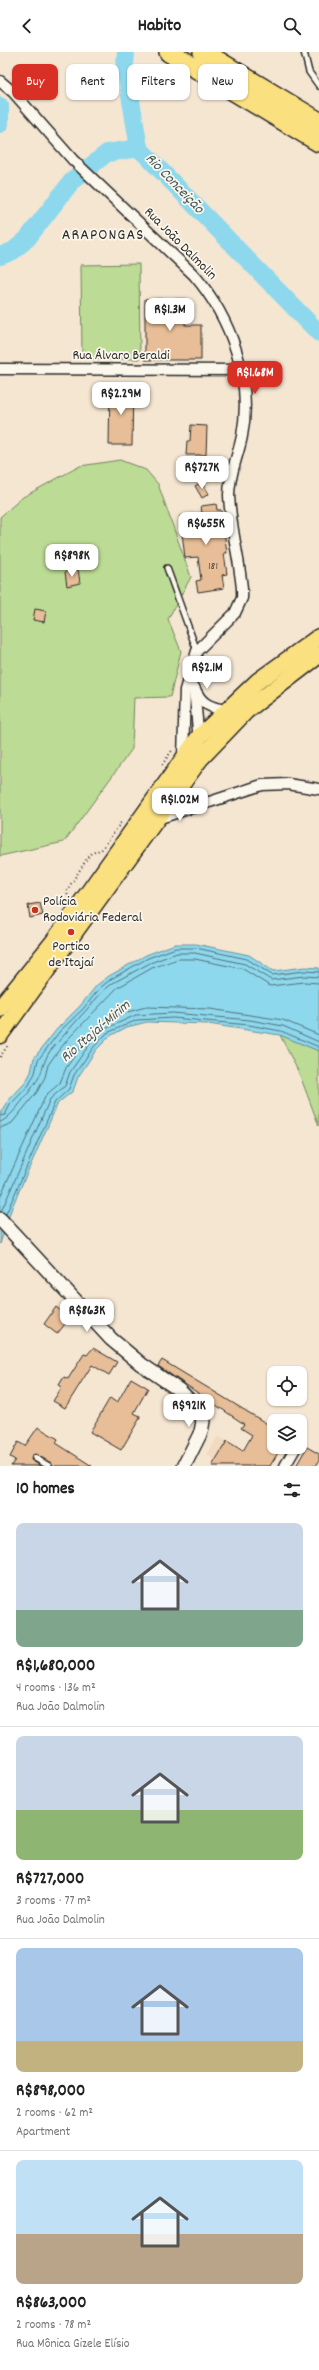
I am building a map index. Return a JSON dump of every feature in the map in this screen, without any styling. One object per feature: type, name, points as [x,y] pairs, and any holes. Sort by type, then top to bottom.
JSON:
[{"type":"highway","points":[[169,52],[198,70]]},
{"type":"highway","points":[[204,53],[319,122]]},
{"type":"highway","points":[[269,92],[319,112]]},
{"type":"highway","points":[[244,100],[319,154]]},
{"type":"highway","points":[[248,100],[319,142]]},
{"type":"main road","points":[[0,1008],[54,941],[199,737],[258,681],[319,637]]},
{"type":"main road","points":[[0,1035],[153,821],[200,759],[246,711],[319,655]]},
{"type":"street","name":"Rua João Dalmolin","points":[[0,81],[13,92],[73,160],[185,265],[210,293],[230,332],[241,370],[244,417],[242,436],[230,476],[230,496],[242,589],[242,602],[232,616],[203,643],[197,651],[184,690],[182,738],[183,758]]},
{"type":"street","name":"Rua Álvaro Beraldi","points":[[0,370],[241,370]]},
{"type":"street","name":"Rua João Dalmolin","points":[[192,667],[200,759]]},
{"type":"street","name":"Rua João Dalmolin","points":[[194,687],[205,704],[213,708],[226,710]]},
{"type":"street","points":[[182,781],[185,794],[188,799],[200,804]]},
{"type":"street","points":[[153,821],[253,787],[274,783],[319,789]]},
{"type":"street","points":[[0,1219],[111,1339],[141,1364],[179,1390],[199,1410],[203,1421],[201,1432],[184,1466]]},
{"type":"street","points":[[284,1466],[292,1454]]},
{"type":"lane","points":[[304,52],[309,72],[319,86]]},
{"type":"lane","points":[[167,568],[197,651]]},
{"type":"lane","points":[[35,1458],[49,1466]]},
{"type":"path","points":[[160,769],[182,738]]},
{"type":"path","points":[[64,904],[68,899],[67,890],[90,854],[102,849],[125,818]]},
{"type":"shaded area","points":[[218,1436],[269,1466],[226,1466],[207,1455]]},
{"type":"green space","points":[[139,264],[140,359],[82,359],[81,265]]},
{"type":"green space","points":[[120,460],[146,470],[158,484],[191,577],[168,619],[181,651],[170,697],[134,698],[132,749],[64,842],[0,856],[0,517],[23,497],[80,466]]},
{"type":"green space","points":[[280,1035],[319,1051],[319,1126],[299,1073]]},
{"type":"water","name":"Rio Itajaí-Mirim","points":[[175,944],[196,944],[249,955],[273,971],[305,967],[319,968],[319,1051],[280,1035],[208,1024],[147,1022],[127,1027],[110,1036],[96,1050],[78,1077],[73,1091],[58,1103],[12,1207],[0,1244],[0,1116],[6,1103],[25,1083],[31,1072],[34,1058],[57,1029],[80,1006],[97,985],[109,976],[146,955]]},
{"type":"building","points":[[145,299],[186,299],[185,325],[201,325],[201,360],[145,360]]},
{"type":"building","points":[[110,386],[133,386],[132,445],[109,445]]},
{"type":"building","points":[[191,425],[207,426],[206,455],[186,455],[187,441],[190,441]]},
{"type":"building","points":[[202,482],[209,494],[202,498],[195,486]]},
{"type":"building","points":[[216,504],[217,510],[221,510],[227,553],[224,553],[227,574],[222,575],[224,588],[198,592],[196,581],[201,580],[198,557],[185,558],[180,516],[202,513],[201,506]]},
{"type":"building","points":[[78,569],[80,583],[67,586],[65,572]]},
{"type":"building","points":[[35,609],[46,611],[44,622],[33,620]]},
{"type":"building","name":"Polícia Rodoviária Federal","points":[[40,903],[43,915],[30,918],[28,905]]},
{"type":"building","points":[[56,1307],[70,1318],[57,1334],[44,1324]]},
{"type":"building","points":[[93,1348],[117,1362],[109,1375],[92,1365],[65,1408],[53,1401],[62,1387],[59,1385],[64,1377],[68,1379],[84,1354],[87,1355]]},
{"type":"building","points":[[162,1360],[267,1424],[267,1454],[277,1454],[270,1466],[212,1466],[227,1441],[243,1451],[252,1435],[241,1428],[244,1424],[158,1366]]},
{"type":"building","points":[[131,1378],[148,1388],[134,1413],[140,1416],[140,1418],[121,1450],[90,1432],[110,1398],[117,1403]]},
{"type":"building","points":[[38,1427],[58,1439],[56,1443],[92,1466],[53,1466],[51,1463],[35,1454],[32,1456],[31,1460],[41,1466],[11,1466],[15,1460],[10,1457],[18,1442],[25,1446]]},
{"type":"building","points":[[307,1447],[319,1454],[319,1461],[316,1466],[296,1466],[303,1454],[307,1454]]},
{"type":"waterway","points":[[126,52],[125,65],[139,148]]},
{"type":"waterway","name":"Rio Conceição","points":[[0,106],[0,124]]},
{"type":"waterway","name":"Rio Conceição","points":[[139,148],[319,333]]},
{"type":"waterway","name":"Rio Conceição","points":[[0,256],[13,251],[27,239],[72,181],[107,153],[139,148]]},
{"type":"place","name":"Polícia Rodoviária Federal","points":[[35,910]]},
{"type":"place","name":"Portico de Itajaí","points":[[71,932]]},
{"type":"district","name":"ARAPONGAS","points":[[103,235]]}]
